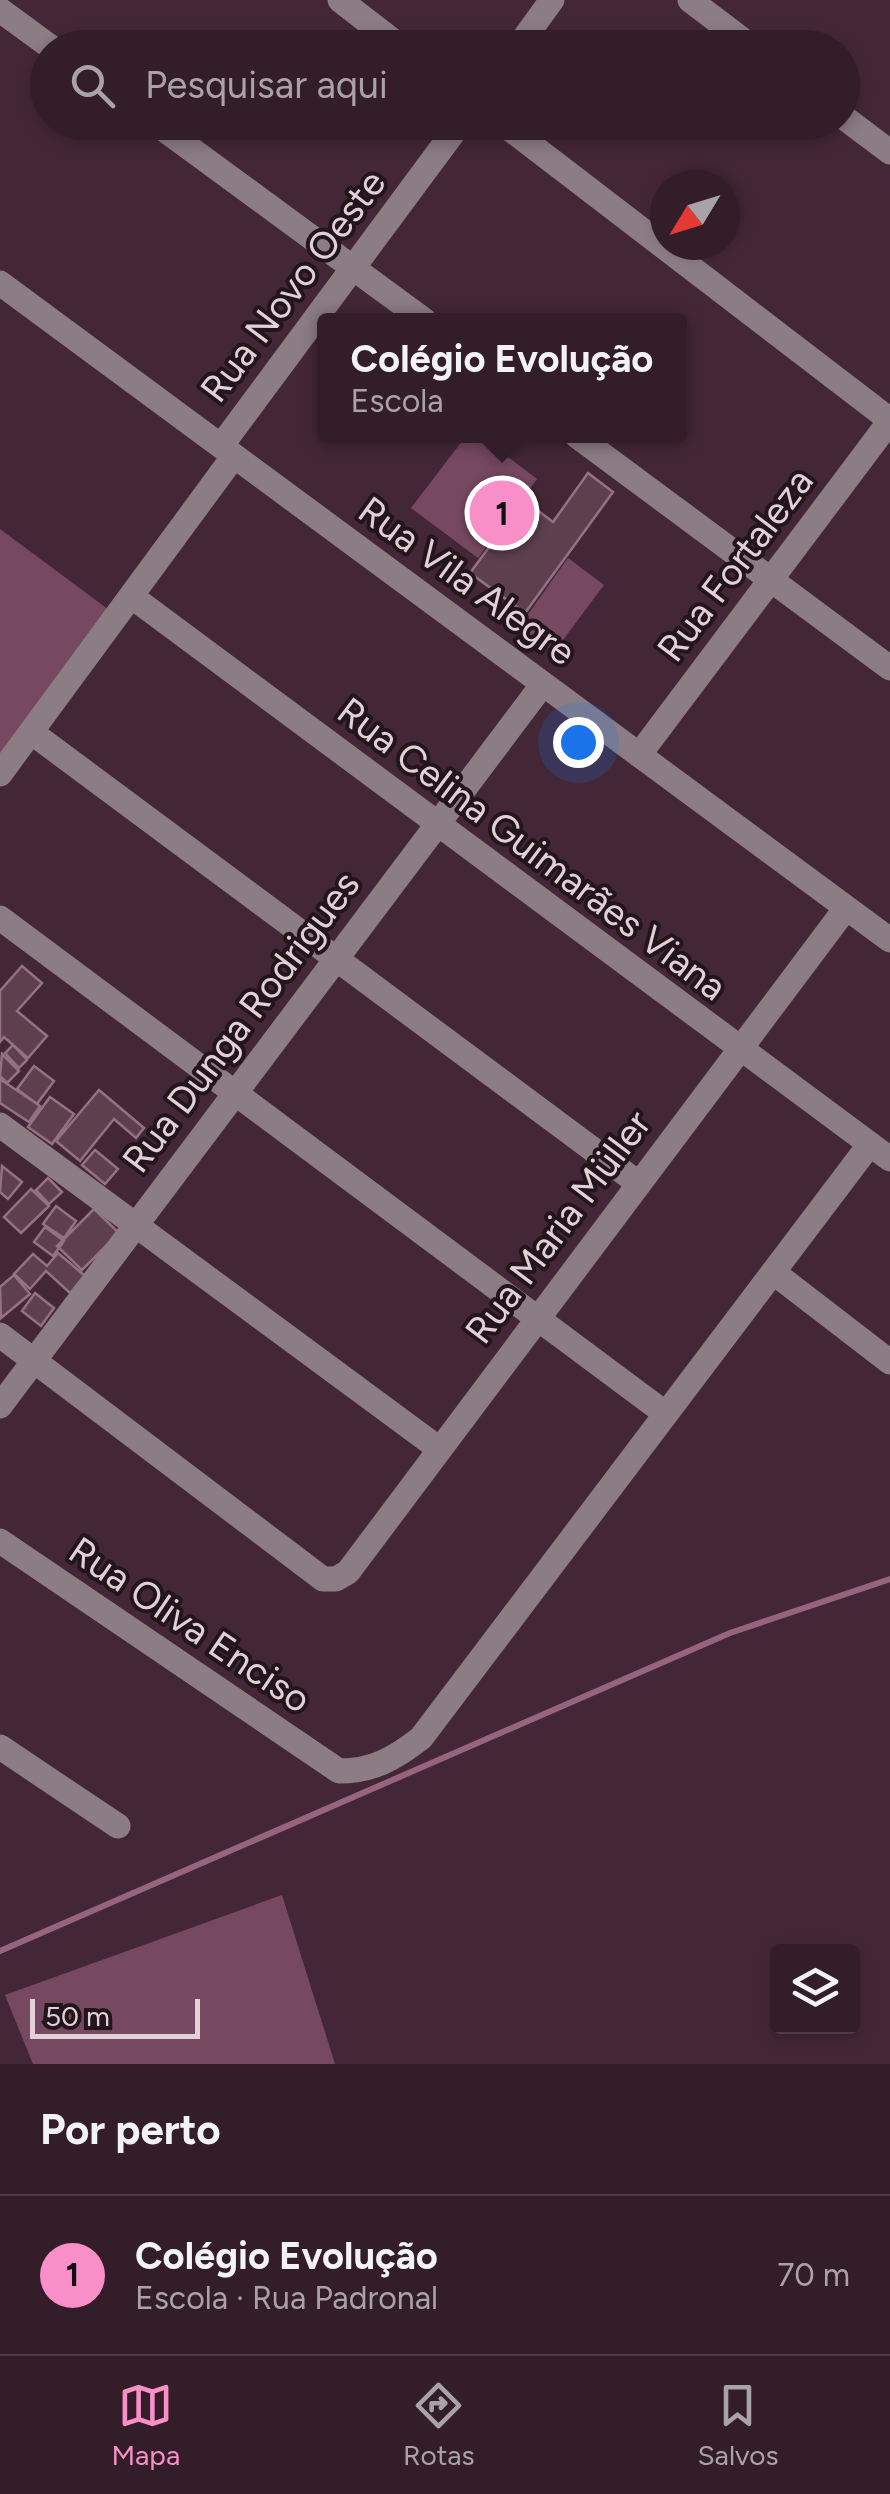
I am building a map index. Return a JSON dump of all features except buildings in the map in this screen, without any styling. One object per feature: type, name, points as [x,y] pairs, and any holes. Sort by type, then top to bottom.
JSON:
[{"type":"street","points":[[340,0],[379,30]]},
{"type":"street","points":[[530,30],[552,0]]},
{"type":"street","points":[[690,0],[729,30]]},
{"type":"street","points":[[0,10],[30,32]]},
{"type":"street","points":[[860,130],[890,152]]},
{"type":"street","points":[[179,140],[414,313]]},
{"type":"street","name":"Rua Novo Oeste","points":[[322,313],[448,140]]},
{"type":"street","points":[[524,140],[890,420]]},
{"type":"street","name":"Rua Vila Alegre","points":[[0,283],[890,940]]},
{"type":"street","name":"Rua Novo Oeste","points":[[0,774],[131,596],[317,321]]},
{"type":"street","name":"Rua Fortaleza","points":[[639,755],[890,420]]},
{"type":"street","points":[[586,443],[890,668]]},
{"type":"street","name":"Rua Celina Guimarães Viana","points":[[131,596],[738,1051],[880,1152]]},
{"type":"street","name":"Rua Dunga Rodrigues","points":[[0,1406],[543,684]]},
{"type":"street","points":[[31,732],[638,1184]]},
{"type":"street","name":"Rua Maria Müller","points":[[34,1360],[324,1578],[336,1579],[348,1572],[846,908]]},
{"type":"street","points":[[0,918],[666,1414],[773,1272],[880,1152]]},
{"type":"street","points":[[0,1125],[438,1448]]},
{"type":"street","points":[[773,1272],[890,1362]]},
{"type":"street","points":[[0,1334],[34,1360]]},
{"type":"street","name":"Rua Oliva Enciso","points":[[0,1541],[339,1771],[366,1771],[396,1758],[421,1738],[666,1414]]},
{"type":"street","points":[[0,1747],[118,1826]]},
{"type":"shaded area","points":[[461,443],[489,443],[537,479],[478,558],[411,508]]},
{"type":"shaded area","points":[[0,529],[109,610],[0,757]]},
{"type":"shaded area","points":[[568,558],[604,585],[554,652],[519,627]]},
{"type":"shaded area","points":[[282,1895],[335,2064],[33,2064],[5,1995]]},
{"type":"waterway","points":[[0,1951],[730,1633],[890,1579]]},
{"type":"place","name":"Colégio Evolução","points":[[502,513]]}]
